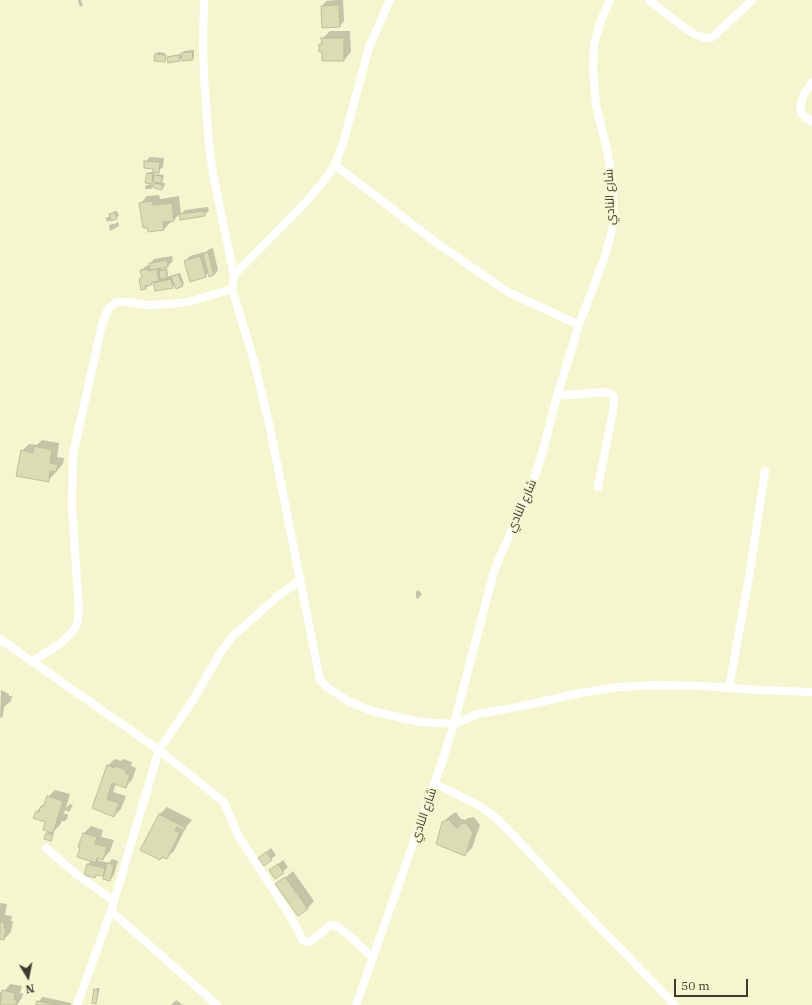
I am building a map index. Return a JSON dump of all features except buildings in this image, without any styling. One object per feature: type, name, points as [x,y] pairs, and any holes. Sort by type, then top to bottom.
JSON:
[{"type":"street","points":[[204,0],[203,70],[209,145],[213,174],[234,275],[232,289],[260,384],[278,462],[317,671],[320,680],[327,687],[348,701],[372,711],[420,722],[454,724],[478,714],[518,707],[580,693],[620,687],[656,685],[811,692]]},
{"type":"street","points":[[234,275],[304,204],[335,165],[344,140],[368,47],[390,0]]},
{"type":"street","name":"شارع النادي","points":[[356,1005],[435,784],[454,724],[493,575],[532,484],[544,451],[557,396],[579,325],[605,256],[613,226],[613,190],[611,174],[608,154],[596,106],[593,68],[594,45],[601,20],[610,0]]},
{"type":"street","points":[[649,0],[690,31],[706,38],[711,38],[752,0]]},
{"type":"street","points":[[812,82],[803,96],[800,108],[804,116],[812,122]]},
{"type":"street","points":[[335,165],[438,244],[508,292],[579,325]]},
{"type":"street","points":[[32,661],[60,644],[72,632],[77,624],[79,612],[72,506],[72,460],[102,325],[107,311],[116,302],[127,302],[148,306],[188,302],[232,289]]},
{"type":"street","points":[[557,396],[604,392],[611,394],[614,397],[613,411],[598,487]]},
{"type":"street","points":[[729,688],[749,577],[765,471]]},
{"type":"street","points":[[77,1005],[112,911],[159,750],[192,700],[222,650],[233,636],[277,597],[300,580]]},
{"type":"street","points":[[0,639],[159,750],[224,802],[239,837],[289,914],[303,940],[308,942],[311,941],[329,926],[335,925],[345,932],[373,958]]},
{"type":"street","points":[[435,784],[475,803],[494,816],[675,1005]]},
{"type":"street","points":[[46,848],[76,874],[114,901]]},
{"type":"street","points":[[112,911],[217,1005]]}]
